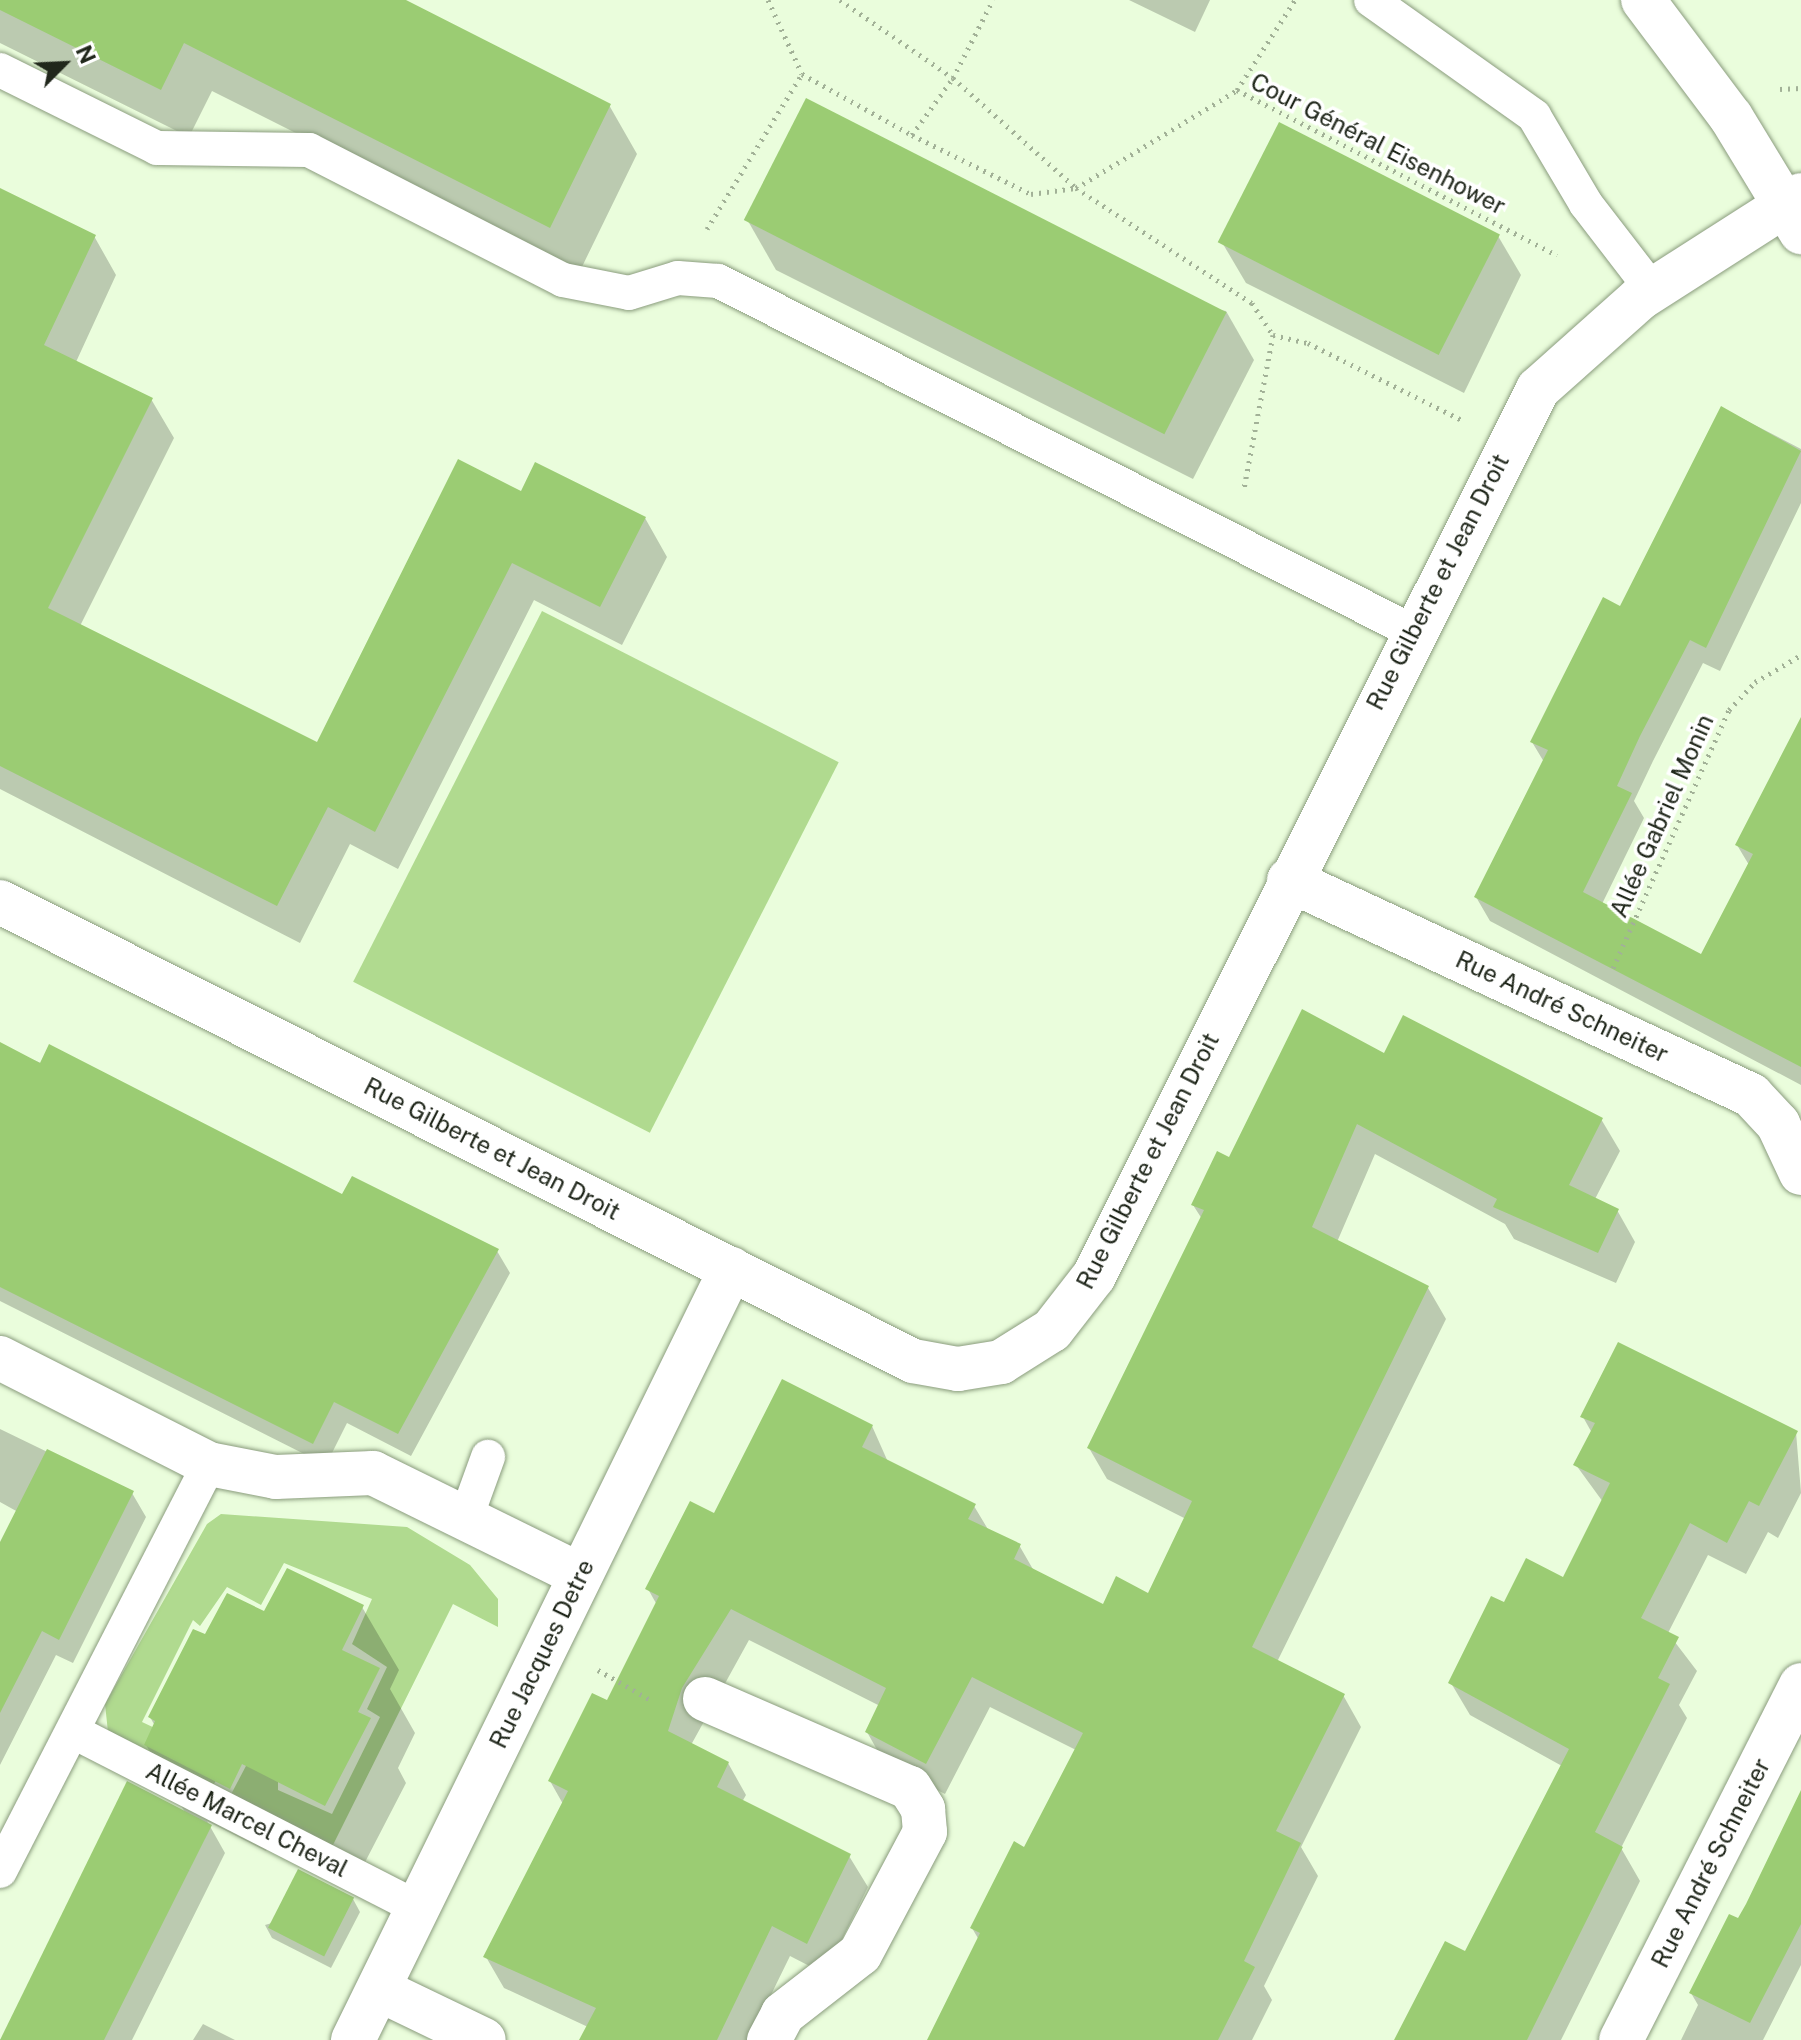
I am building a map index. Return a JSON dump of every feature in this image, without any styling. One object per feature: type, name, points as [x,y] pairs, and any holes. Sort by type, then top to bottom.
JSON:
[{"type":"street","points":[[1643,0],[1731,117],[1795,211]]},
{"type":"street","name":"Rue Gilberte et Jean Droit","points":[[0,902],[913,1361],[958,1369],[1001,1362],[1052,1330],[1094,1276],[1412,631],[1538,389],[1646,295],[1795,211]]},
{"type":"street","name":"Rue André Schneiter","points":[[1289,880],[1751,1095],[1778,1124],[1801,1173]]},
{"type":"street","name":"Rue Jacques Detre","points":[[353,2040],[420,1909],[547,1642],[731,1269]]},
{"type":"street","points":[[0,1358],[209,1464],[276,1477],[373,1473],[467,1515],[580,1575]]},
{"type":"street","name":"Rue André Schneiter","points":[[1621,2040],[1801,1685]]},
{"type":"street","points":[[714,1703],[910,1788],[923,1809],[925,1832],[860,1954],[783,2014],[769,2040]]},
{"type":"street","points":[[380,1990],[484,2040]]},
{"type":"lane","points":[[1371,0],[1534,116],[1586,204],[1646,295]]},
{"type":"lane","points":[[0,70],[157,148],[309,150],[563,280],[629,293],[678,278],[718,281],[1412,631]]},
{"type":"lane","points":[[467,1515],[488,1457]]},
{"type":"lane","points":[[0,1871],[209,1464]]},
{"type":"lane","name":"Allée Marcel Cheval","points":[[74,1732],[420,1909]]},
{"type":"path","points":[[768,0],[802,74],[912,135],[1031,194],[1076,188]]},
{"type":"path","points":[[840,0],[953,78],[1076,188],[1252,303],[1273,335],[1308,343],[1509,443]]},
{"type":"path","points":[[912,135],[953,78],[993,0]]},
{"type":"path","points":[[1237,90],[1295,0]]},
{"type":"path","points":[[678,278],[802,74]]},
{"type":"path","points":[[1779,89],[1801,88]]},
{"type":"path","name":"Cour Général Eisenhower","points":[[1076,188],[1237,90],[1646,295]]},
{"type":"path","points":[[1234,541],[1273,335]]},
{"type":"path","name":"Allée Gabriel Monin","points":[[1590,1020],[1729,710],[1755,682],[1801,655]]},
{"type":"path","points":[[547,1642],[703,1730],[714,1703]]},
{"type":"green space","points":[[542,611],[839,762],[650,1133],[353,982]]},
{"type":"green space","points":[[221,1514],[407,1527],[470,1565],[498,1599],[498,1627],[453,1604],[329,1853],[227,1802],[247,1764],[278,1779],[278,1790],[332,1814],[380,1717],[367,1709],[387,1667],[352,1644],[372,1599],[284,1563],[261,1605],[227,1587],[200,1626],[193,1620],[142,1722],[193,1746],[231,1751],[213,1786],[108,1732],[105,1704],[207,1524]]},
{"type":"building","points":[[0,0],[406,0],[611,104],[550,228],[184,43],[161,90],[0,10]]},
{"type":"building","points":[[806,98],[1227,312],[1164,434],[744,220]]},
{"type":"building","points":[[1279,122],[1500,235],[1439,355],[1218,242]]},
{"type":"building","points":[[0,188],[96,235],[44,345],[153,398],[48,608],[317,742],[458,459],[521,491],[535,462],[646,517],[600,607],[512,563],[375,832],[328,807],[277,906],[0,766]]},
{"type":"building","points":[[1721,406],[1801,451],[1706,648],[1690,640],[1640,736],[1617,786],[1632,793],[1583,892],[1701,954],[1753,854],[1735,845],[1801,717],[1801,1067],[1474,897],[1548,750],[1530,742],[1555,692],[1603,597],[1620,606]]},
{"type":"building","points":[[1302,1009],[1384,1053],[1403,1015],[1603,1118],[1569,1185],[1619,1209],[1598,1253],[1493,1207],[1497,1199],[1357,1124],[1312,1227],[1429,1286],[1252,1647],[1345,1694],[1276,1831],[1301,1843],[1244,1961],[1255,1967],[1218,2040],[927,2040],[980,1933],[970,1928],[1014,1841],[1024,1847],[1083,1733],[972,1677],[926,1764],[865,1732],[886,1688],[731,1609],[682,1688],[668,1731],[729,1762],[717,1787],[851,1854],[807,1944],[772,1926],[717,2040],[579,2040],[596,2008],[483,1957],[568,1791],[548,1781],[592,1693],[607,1700],[659,1596],[645,1589],[690,1501],[714,1513],[782,1379],[873,1425],[862,1447],[976,1504],[968,1519],[1021,1544],[1014,1559],[1103,1604],[1116,1576],[1148,1593],[1192,1501],[1087,1448],[1204,1210],[1191,1205],[1217,1151],[1229,1157]]},
{"type":"building","points":[[0,1042],[40,1063],[49,1044],[342,1194],[352,1176],[499,1249],[398,1434],[334,1402],[313,1444],[0,1287]]},
{"type":"building","points":[[1618,1342],[1798,1431],[1759,1506],[1749,1501],[1727,1543],[1690,1523],[1641,1618],[1679,1637],[1658,1678],[1670,1684],[1595,1832],[1623,1847],[1527,2040],[1394,2040],[1445,1941],[1465,1951],[1569,1749],[1448,1683],[1491,1596],[1504,1602],[1526,1558],[1563,1577],[1610,1483],[1573,1465],[1595,1423],[1580,1417]]},
{"type":"building","points":[[47,1449],[134,1491],[59,1640],[42,1631],[0,1713],[0,1542]]},
{"type":"building","points":[[287,1568],[364,1605],[342,1650],[380,1668],[358,1712],[371,1718],[325,1806],[242,1764],[230,1789],[144,1745],[155,1721],[148,1717],[193,1629],[205,1634],[227,1593],[264,1611]]},
{"type":"building","points":[[127,1781],[212,1825],[104,2040],[0,2040]]},
{"type":"building","points":[[1801,1790],[1801,1924],[1750,2023],[1689,1993],[1729,1914],[1738,1918],[1746,1904]]},
{"type":"building","points":[[298,1869],[354,1898],[324,1956],[268,1928]]}]
